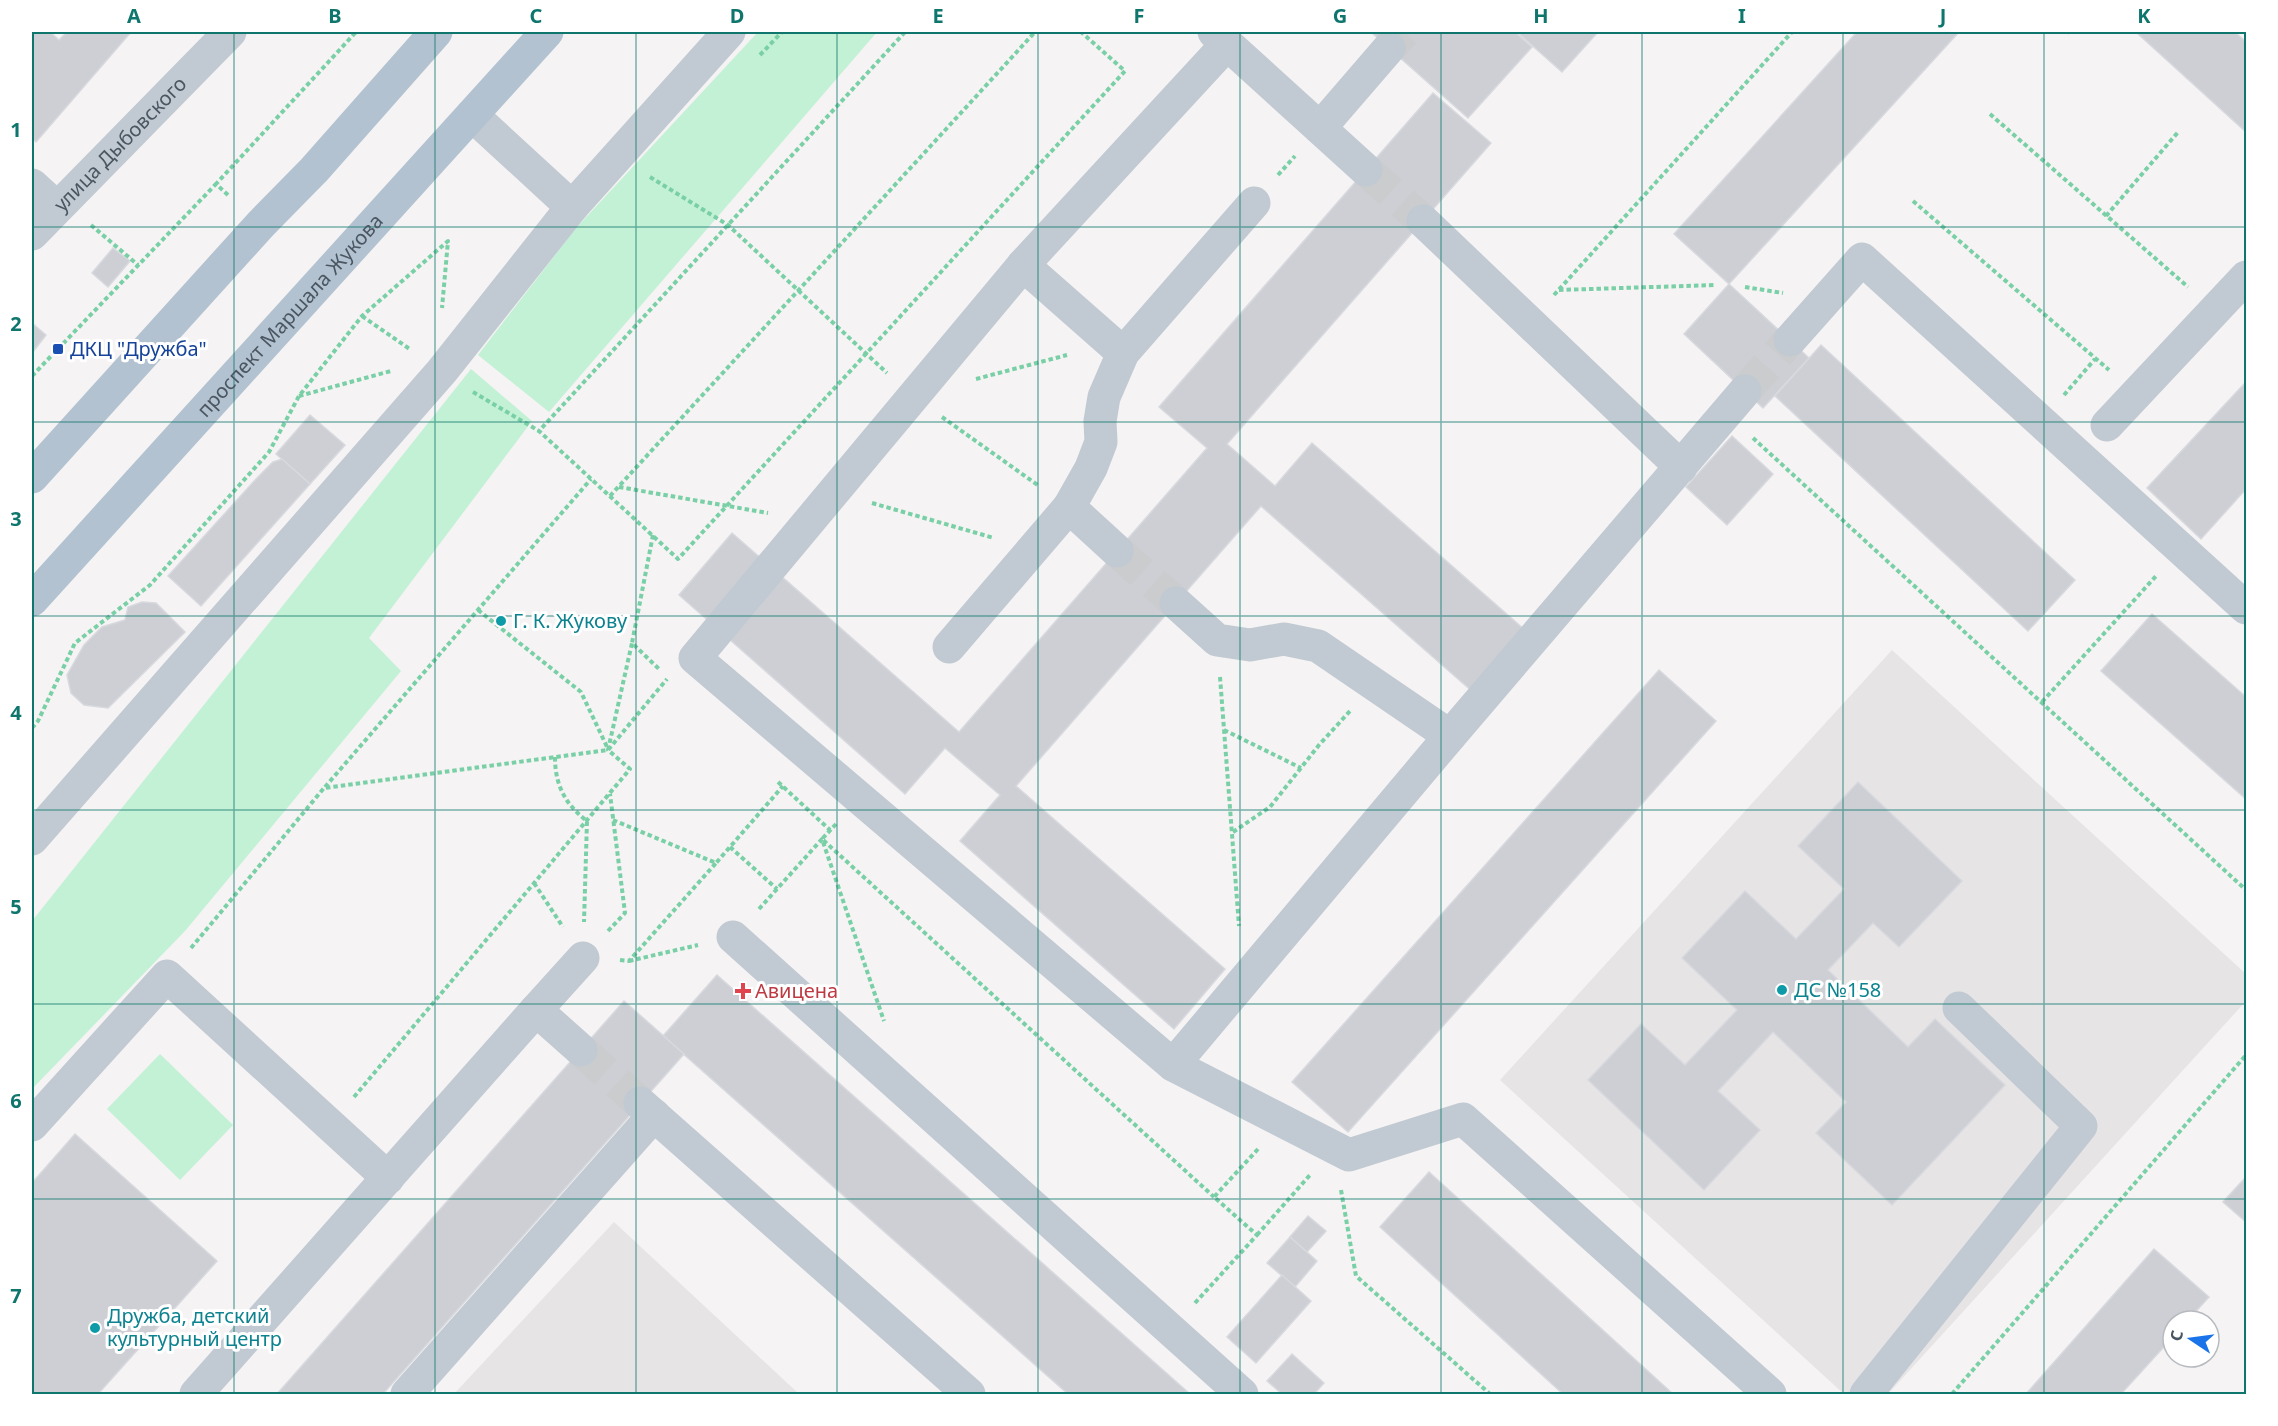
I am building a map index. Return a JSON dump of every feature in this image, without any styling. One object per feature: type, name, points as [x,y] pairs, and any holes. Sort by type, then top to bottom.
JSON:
[{"type":"main road","points":[[32,477],[261,224],[314,170],[436,32]]},
{"type":"main road","name":"проспект Маршала Жукова","points":[[32,600],[547,32]]},
{"type":"street","points":[[32,839],[442,371],[572,207],[729,32]]},
{"type":"street","points":[[1366,170],[1221,38],[1023,265],[695,658],[1173,1065],[1349,1155],[1463,1119],[1770,1395]]},
{"type":"street","name":"улица Дыбовского","points":[[32,234],[70,214],[220,42]]},
{"type":"street","points":[[1320,128],[1389,48]]},
{"type":"street","points":[[471,115],[572,207]]},
{"type":"street","points":[[32,185],[70,214]]},
{"type":"street","points":[[949,647],[1069,507],[1091,468],[1101,442],[1100,422],[1104,397],[1117,348],[1254,203]]},
{"type":"street","points":[[1423,221],[1681,467]]},
{"type":"street","points":[[1790,340],[1862,260],[2247,608]]},
{"type":"street","points":[[1023,265],[1117,348]]},
{"type":"street","points":[[2107,425],[2247,277]]},
{"type":"street","points":[[1173,1065],[1450,736],[1736,402]]},
{"type":"street","points":[[1069,507],[1117,551]]},
{"type":"street","points":[[1176,603],[1217,640],[1250,645],[1284,639],[1318,646],[1450,736]]},
{"type":"street","points":[[734,937],[1171,1330],[1237,1393]]},
{"type":"street","points":[[196,1395],[583,958]]},
{"type":"street","points":[[32,1125],[167,976],[388,1178]]},
{"type":"street","points":[[1866,1395],[2081,1126],[1959,1008]]},
{"type":"street","points":[[536,1010],[581,1050]]},
{"type":"street","points":[[407,1395],[647,1109],[969,1395]]},
{"type":"path","points":[[32,376],[216,184],[356,32]]},
{"type":"path","points":[[539,431],[905,32]]},
{"type":"path","points":[[610,496],[1035,32]]},
{"type":"path","points":[[467,388],[539,431],[678,559],[1125,71],[1081,32]]},
{"type":"path","points":[[1529,323],[1792,32]]},
{"type":"path","points":[[1990,114],[2215,311]]},
{"type":"path","points":[[1254,203],[1320,128]]},
{"type":"path","points":[[2106,216],[2180,131]]},
{"type":"path","points":[[650,177],[728,225],[913,397],[1069,507]]},
{"type":"path","points":[[216,184],[228,195]]},
{"type":"path","points":[[1913,201],[2095,359],[2041,422]]},
{"type":"path","points":[[70,214],[138,265]]},
{"type":"path","points":[[32,728],[38,721],[75,643],[150,585],[269,452],[299,396],[362,316],[448,241],[442,317]]},
{"type":"path","points":[[1559,290],[1715,285]]},
{"type":"path","points":[[968,382],[1117,348]]},
{"type":"path","points":[[299,396],[402,369]]},
{"type":"path","points":[[1736,402],[2042,702],[2247,890]]},
{"type":"path","points":[[167,976],[324,788],[591,479]]},
{"type":"path","points":[[618,487],[810,520]]},
{"type":"path","points":[[834,492],[1033,549]]},
{"type":"path","points":[[2042,702],[2181,549]]},
{"type":"path","points":[[331,1125],[630,769],[609,750],[580,692],[478,610]]},
{"type":"path","points":[[1217,640],[1244,982]]},
{"type":"path","points":[[609,750],[632,643]]},
{"type":"path","points":[[324,788],[609,750],[668,677],[695,658]]},
{"type":"path","points":[[1232,832],[1270,807],[1374,684]]},
{"type":"path","points":[[1224,730],[1301,768]]},
{"type":"path","points":[[555,757],[555,770],[562,794],[568,804],[587,821],[583,958]]},
{"type":"path","points":[[629,961],[783,786]]},
{"type":"path","points":[[583,958],[625,913],[610,793]]},
{"type":"path","points":[[583,958],[629,961],[734,937],[859,798]]},
{"type":"path","points":[[613,820],[716,863]]},
{"type":"path","points":[[822,839],[886,1028]]},
{"type":"path","points":[[822,839],[1257,1235]]},
{"type":"path","points":[[730,847],[777,889]]},
{"type":"path","points":[[534,883],[583,958]]},
{"type":"path","points":[[1952,1395],[2247,1056]]},
{"type":"path","points":[[1214,1197],[1283,1121]]},
{"type":"path","points":[[1171,1330],[1334,1148]]},
{"type":"path","points":[[1334,1148],[1356,1276],[1490,1395]]},
{"type":"shaded area","points":[[1892,650],[2246,974],[2246,1001],[1888,1394],[1844,1394],[1500,1080]]},
{"type":"shaded area","points":[[614,1222],[799,1394],[454,1394]]},
{"type":"green space","points":[[758,32],[877,32],[549,412],[478,355],[576,228]]},
{"type":"green space","points":[[471,369],[532,421],[369,638],[401,671],[185,931],[32,1089],[32,921]]},
{"type":"green space","points":[[160,1054],[233,1125],[180,1180],[107,1109]]},
{"type":"building","points":[[32,32],[50,32],[59,40],[67,32],[131,32],[36,142],[32,138]]},
{"type":"building","points":[[1371,32],[1515,32],[1532,47],[1468,118]]},
{"type":"building","points":[[1517,32],[1598,32],[1562,72]]},
{"type":"building","points":[[1857,32],[1959,32],[1729,284],[1674,234]]},
{"type":"building","points":[[2136,32],[2235,32],[2246,42],[2246,132]]},
{"type":"building","points":[[1433,93],[1491,143],[1227,444],[1275,486],[1312,443],[1527,632],[1474,693],[1261,506],[1016,786],[1225,969],[1174,1029],[960,841],[1000,795],[945,748],[905,794],[679,595],[732,533],[959,732],[1207,448],[1159,407]]},
{"type":"building","points":[[113,248],[130,261],[108,287],[92,273]]},
{"type":"building","points":[[1729,284],[1809,358],[1763,408],[1684,334]]},
{"type":"building","points":[[32,323],[46,335],[32,353]]},
{"type":"building","points":[[1821,345],[2075,580],[2028,631],[1775,396]]},
{"type":"building","points":[[2246,382],[2246,489],[2201,539],[2147,488]]},
{"type":"building","points":[[310,415],[345,445],[310,484],[276,454]]},
{"type":"building","points":[[1732,436],[1773,474],[1727,525],[1686,487]]},
{"type":"building","points":[[282,459],[310,484],[201,606],[168,576],[256,479],[273,462]]},
{"type":"building","points":[[142,602],[156,603],[185,632],[108,708],[84,705],[71,693],[67,675],[84,645],[102,627],[125,620],[128,607]]},
{"type":"building","points":[[2152,614],[2246,697],[2246,799],[2101,671]]},
{"type":"building","points":[[1659,670],[1716,721],[1348,1132],[1292,1082]]},
{"type":"building","name":"ДС №158","points":[[1858,782],[1962,881],[1899,947],[1873,923],[1828,970],[1908,1047],[1935,1019],[2005,1085],[1892,1205],[1816,1133],[1846,1102],[1773,1032],[1718,1091],[1760,1130],[1704,1190],[1588,1080],[1641,1024],[1685,1065],[1737,1010],[1682,958],[1745,891],[1796,939],[1844,889],[1798,846]]},
{"type":"building","points":[[717,975],[1190,1394],[1068,1394],[663,1036]]},
{"type":"building","points":[[624,1001],[684,1054],[383,1394],[277,1394]]},
{"type":"building","name":"Дружба, детский культурный центр","points":[[75,1134],[217,1261],[98,1394],[32,1394],[32,1183]]},
{"type":"building","points":[[1429,1172],[1673,1394],[1563,1394],[1380,1227]]},
{"type":"building","points":[[2246,1177],[2246,1222],[2223,1202]]},
{"type":"building","points":[[1308,1216],[1326,1231],[1307,1252],[1290,1237]]},
{"type":"building","points":[[1290,1237],[1317,1261],[1295,1287],[1267,1263]]},
{"type":"building","points":[[2154,1249],[2209,1297],[2198,1309],[2161,1309],[2161,1350],[2121,1394],[2026,1394]]},
{"type":"building","points":[[1282,1275],[1311,1301],[1256,1363],[1227,1337]]},
{"type":"building","points":[[1292,1354],[1324,1383],[1314,1394],[1282,1394],[1267,1381]]},
{"type":"tunnel","points":[[1389,48],[1404,32]]},
{"type":"tunnel","points":[[1366,170],[1423,221]]},
{"type":"tunnel","points":[[1745,391],[1790,340]]},
{"type":"tunnel","points":[[1117,551],[1176,603]]},
{"type":"tunnel","points":[[581,1050],[640,1103]]},
{"type":"place","name":"ДКЦ \"Дружба\"","points":[[58,349]]},
{"type":"place","name":"Г. К. Жукову","points":[[501,621]]},
{"type":"place","name":"ДС №158","points":[[1782,990]]},
{"type":"place","name":"Авицена","points":[[743,991]]},
{"type":"place","name":"Дружба, детский культурный центр","points":[[95,1328]]}]
